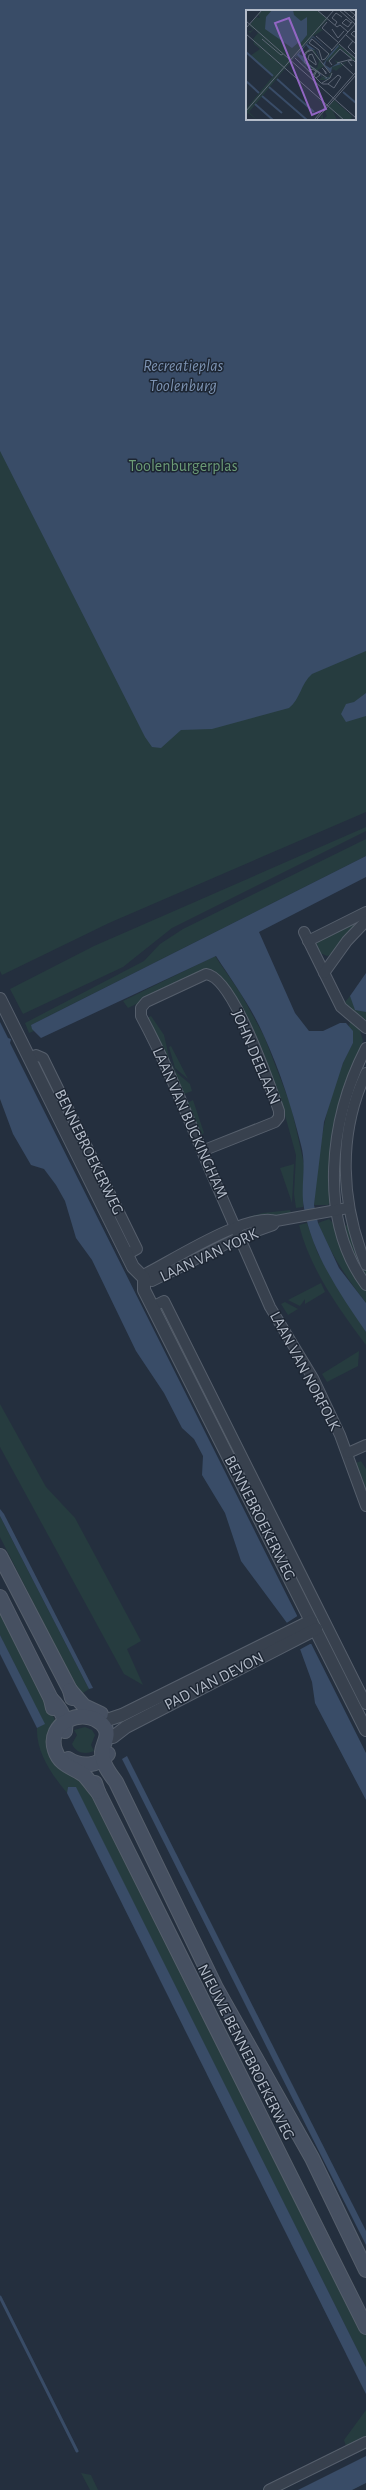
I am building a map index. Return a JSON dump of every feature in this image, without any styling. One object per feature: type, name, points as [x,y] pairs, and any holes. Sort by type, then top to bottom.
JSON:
[{"type":"main road","points":[[0,1556],[70,1690],[86,1712],[103,1721],[113,1730],[113,1737],[106,1757],[82,1768],[66,1766],[58,1759],[55,1751],[54,1737],[62,1724],[73,1717],[86,1712]]},
{"type":"main road","points":[[0,1597],[62,1724]]},
{"type":"main road","points":[[103,1721],[107,1734],[102,1751],[106,1757]]},
{"type":"main road","name":"NIEUWE BENNEBROEKERWEG","points":[[106,1757],[116,1782],[216,1988],[312,2158],[366,2270]]},
{"type":"main road","name":"NIEUWE BENNEBROEKERWEG","points":[[82,1768],[98,1792],[366,2327]]},
{"type":"street","points":[[366,912],[306,936],[341,1007],[366,1028]]},
{"type":"street","points":[[324,973],[347,941],[366,921]]},
{"type":"street","name":"JOHN DEELAAN","points":[[141,1008],[146,1002],[202,975],[211,974],[220,983],[249,1031],[279,1111],[279,1117],[275,1122],[202,1150]]},
{"type":"street","name":"BENNEBROEKERWEG","points":[[0,999],[130,1258],[148,1278]]},
{"type":"street","name":"LAAN VAN BUCKINGHAM","points":[[141,1008],[141,1016],[161,1054],[240,1237]]},
{"type":"street","points":[[366,1048],[347,1096],[339,1126],[335,1176],[336,1210],[347,1249],[366,1285]]},
{"type":"street","points":[[366,1073],[356,1098],[348,1133],[345,1170],[348,1208],[366,1265]]},
{"type":"street","name":"LAAN VAN YORK","points":[[148,1278],[240,1237],[255,1233],[276,1221],[348,1208]]},
{"type":"street","name":"LAAN VAN YORK","points":[[148,1278],[236,1228],[252,1222],[270,1219],[276,1221]]},
{"type":"street","name":"LAAN VAN NORFOLK","points":[[240,1237],[270,1307],[318,1388],[348,1453],[350,1465],[366,1506]]},
{"type":"street","points":[[148,1278],[151,1301]]},
{"type":"street","name":"BENNEBROEKERWEG","points":[[366,1704],[164,1300],[151,1301],[311,1626],[366,1730]]},
{"type":"street","points":[[348,1453],[366,1445]]},
{"type":"street","name":"PAD VAN DEVON","points":[[103,1721],[122,1715],[311,1626]]},
{"type":"street","name":"PAD VAN DEVON","points":[[113,1737],[126,1727],[287,1638]]},
{"type":"street","points":[[269,2490],[366,2442]]},
{"type":"green space","name":"Recreatieplas Toolenburg","points":[[0,0],[366,0],[366,812],[109,923],[2,975],[0,971]]},
{"type":"green space","points":[[366,827],[366,831],[172,928],[123,967],[23,1014],[10,989],[94,946]]},
{"type":"green space","points":[[366,839],[366,856],[31,1025],[34,1031],[29,1033],[25,1023],[144,961],[160,944],[183,929]]},
{"type":"green space","points":[[354,920],[357,924],[331,955],[327,956],[320,953],[316,942]]},
{"type":"green space","points":[[215,956],[241,994],[264,1036],[291,1106],[304,1164],[303,1207],[296,1208],[294,1194],[296,1155],[283,1108],[263,1052],[251,1028],[215,971],[206,970],[128,1008],[123,1001]]},
{"type":"green space","points":[[350,996],[356,1008],[366,1012],[366,1020],[347,1008],[345,1002]]},
{"type":"green space","points":[[151,1016],[164,1035],[170,1061],[177,1073],[190,1084],[192,1091],[184,1094],[147,1018]]},
{"type":"green space","points":[[350,1021],[359,1027],[363,1041],[336,1112],[330,1173],[331,1200],[328,1205],[314,1205],[321,1142],[330,1101],[336,1081],[353,1043],[349,1027]]},
{"type":"green space","points":[[171,1046],[188,1079],[175,1068],[169,1047]]},
{"type":"green space","points":[[193,1100],[204,1133],[200,1136],[187,1103]]},
{"type":"green space","points":[[294,1164],[292,1203],[280,1168]]},
{"type":"green space","points":[[290,1210],[291,1213],[249,1220],[248,1217],[263,1213]]},
{"type":"green space","points":[[329,1219],[333,1223],[366,1289],[366,1303],[339,1264],[318,1223]]},
{"type":"green space","points":[[307,1223],[318,1254],[366,1332],[366,1345],[326,1288],[310,1257],[299,1225]]},
{"type":"green space","points":[[350,1224],[366,1272],[366,1279],[354,1259],[343,1226]]},
{"type":"green space","points":[[321,1283],[325,1292],[305,1304],[305,1299],[300,1306],[288,1300]]},
{"type":"green space","points":[[285,1302],[298,1309],[288,1315],[281,1304]]},
{"type":"green space","points":[[359,1351],[358,1366],[327,1382],[322,1374]]},
{"type":"green space","points":[[0,1404],[46,1487],[75,1518],[141,1641],[127,1649],[143,1685],[124,1674],[0,1447]]},
{"type":"green space","points":[[217,1413],[254,1487],[251,1488],[214,1415]]},
{"type":"green space","points":[[361,1461],[366,1469],[366,1498],[353,1464]]},
{"type":"green space","points":[[0,1516],[89,1689],[80,1695],[0,1537]]},
{"type":"green space","points":[[0,1610],[55,1720],[49,1742],[87,1783],[366,2335],[366,2367],[76,1788],[68,1787],[67,1793],[46,1763],[37,1737],[37,1728],[44,1724],[0,1635]]},
{"type":"green space","points":[[85,1727],[92,1730],[95,1735],[91,1745],[94,1751],[87,1753],[78,1751],[72,1744],[77,1735],[74,1730]]},
{"type":"green space","points":[[366,2410],[366,2436],[346,2446],[344,2440]]},
{"type":"green space","points":[[81,2473],[91,2475],[98,2490],[90,2490]]},
{"type":"water","name":"Recreatieplas Toolenburg","points":[[0,0],[366,0],[366,651],[312,674],[305,682],[296,701],[289,708],[212,729],[181,730],[161,748],[152,747],[145,737],[0,451]]},
{"type":"water","points":[[366,693],[366,716],[346,722],[341,714],[346,704],[354,702]]},
{"type":"water","points":[[366,856],[366,877],[259,932],[295,1013],[309,1031],[323,1031],[340,1023],[346,1023],[353,1031],[353,1043],[343,1063],[324,1122],[314,1205],[318,1223],[339,1268],[366,1303],[366,1332],[328,1273],[313,1241],[303,1200],[303,1153],[290,1103],[264,1036],[254,1015],[216,956],[41,1038],[32,1029],[31,1025]]},
{"type":"water","points":[[366,973],[366,1012],[355,1010],[350,996]]},
{"type":"water","points":[[0,1022],[8,1038],[11,1039],[10,1043],[366,1753],[366,1800],[315,1703],[312,1682],[300,1649],[287,1623],[241,1561],[225,1513],[202,1475],[203,1456],[194,1439],[182,1428],[164,1393],[136,1351],[92,1260],[76,1238],[65,1201],[56,1185],[44,1169],[31,1165],[13,1134],[0,1099]]},
{"type":"water","points":[[0,1509],[4,1514],[93,1688],[89,1689],[0,1516]]},
{"type":"water","points":[[0,1635],[45,1724],[37,1728],[0,1654]]},
{"type":"water","points":[[127,1756],[366,2231],[366,2245],[122,1759]]},
{"type":"water","points":[[68,1787],[76,1787],[366,2367],[366,2394],[67,1793]]},
{"type":"water","points":[[366,2456],[366,2483],[352,2490],[298,2490]]},
{"type":"pier","points":[[299,1615],[314,1644],[310,1644],[299,1650],[285,1624]]},
{"type":"waterway","points":[[0,2297],[77,2451]]},
{"type":"park label","name":"Toolenburgerplas","points":[[183,466]]}]
